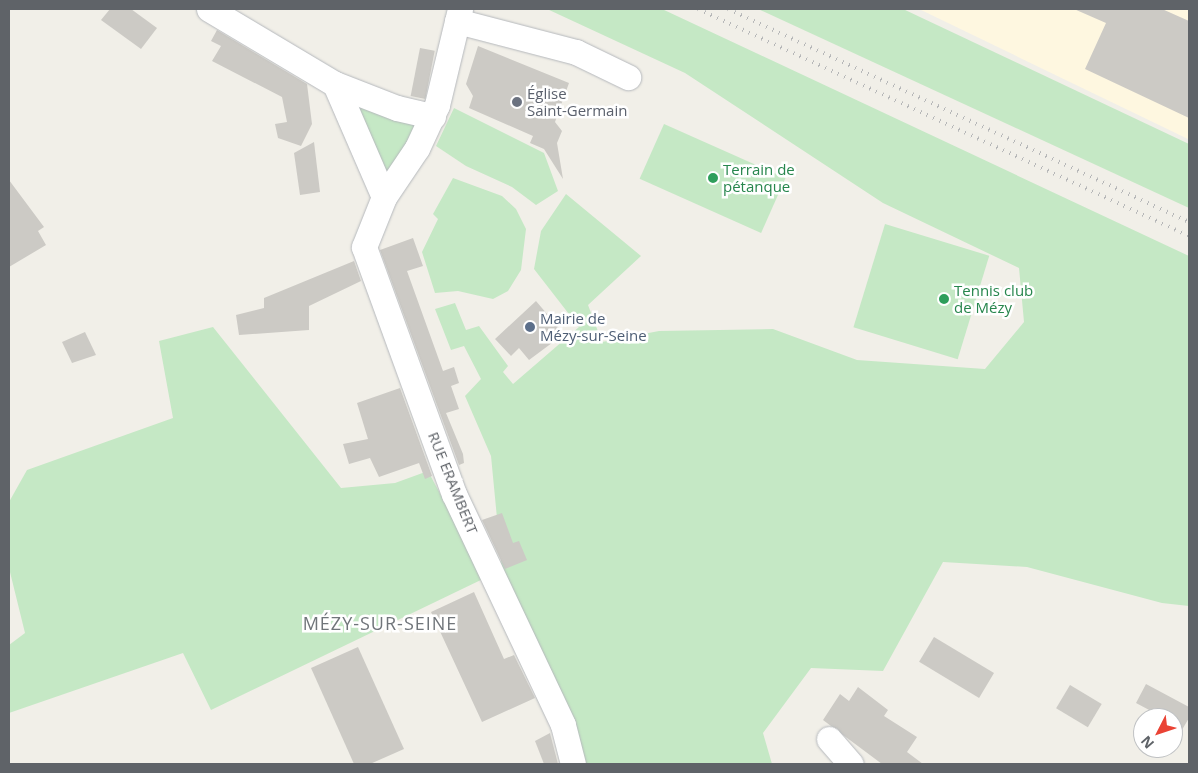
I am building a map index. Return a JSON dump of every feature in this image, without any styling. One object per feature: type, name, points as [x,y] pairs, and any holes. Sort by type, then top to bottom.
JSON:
[{"type":"street","points":[[209,9],[335,84],[397,108],[435,111]]},
{"type":"street","points":[[459,15],[576,52],[628,77]]},
{"type":"street","name":"RUE ERAMBERT","points":[[459,15],[435,111],[417,148],[384,197],[364,246],[454,494],[563,725],[573,764]]},
{"type":"street","points":[[335,84],[384,197]]},
{"type":"street","points":[[829,739],[851,764]]},
{"type":"shaded area","points":[[919,9],[1189,9],[1188,139]]},
{"type":"green space","points":[[547,9],[662,9],[1189,256],[1189,606],[1162,603],[1027,567],[943,562],[883,671],[811,668],[763,733],[772,764],[575,764],[502,570],[491,456],[465,396],[481,379],[464,346],[451,350],[435,309],[455,303],[466,330],[479,326],[508,366],[503,372],[513,384],[579,327],[534,269],[541,231],[566,194],[641,256],[588,305],[602,342],[659,331],[773,329],[857,360],[985,369],[1024,322],[1019,268],[883,203],[685,73]]},
{"type":"green space","points":[[758,9],[903,9],[1189,144],[1189,208]]},
{"type":"green space","points":[[354,99],[420,126],[387,172]]},
{"type":"green space","points":[[454,108],[544,153],[558,191],[536,205],[512,187],[466,166],[436,146]]},
{"type":"green space","name":"Terrain de pétanque","points":[[664,124],[786,178],[761,233],[640,179]]},
{"type":"green space","points":[[453,178],[502,196],[516,209],[526,229],[521,270],[508,291],[493,299],[458,291],[435,293],[422,252],[438,219],[433,214]]},
{"type":"green space","points":[[885,224],[989,256],[958,359],[853,327]]},
{"type":"green space","points":[[213,327],[341,488],[395,483],[428,471],[485,578],[211,710],[183,653],[9,713],[9,645],[25,633],[9,568],[9,502],[27,470],[173,418],[159,341]]},
{"type":"building","points":[[110,9],[131,9],[157,28],[141,49],[101,20]]},
{"type":"building","points":[[1074,9],[1162,9],[1189,21],[1189,118],[1085,69],[1106,23]]},
{"type":"building","points":[[217,30],[307,84],[312,124],[301,146],[278,138],[275,124],[287,122],[282,97],[212,61],[221,46],[211,41]]},
{"type":"building","name":"Église Saint-Germain","points":[[478,46],[569,83],[555,122],[562,131],[557,143],[563,179],[544,149],[530,143],[533,136],[469,108],[473,96],[466,84]]},
{"type":"building","points":[[420,48],[435,51],[425,99],[411,96]]},
{"type":"building","points":[[314,142],[320,192],[300,195],[294,153]]},
{"type":"building","points":[[9,180],[44,227],[38,231],[46,245],[9,267]]},
{"type":"building","points":[[413,238],[423,266],[407,271],[443,371],[454,367],[459,383],[451,386],[459,409],[446,413],[463,454],[464,463],[459,465],[380,250]]},
{"type":"building","points":[[354,261],[361,281],[309,306],[309,330],[239,335],[236,315],[264,308],[264,298]]},
{"type":"building","name":"Mairie de Mézy-sur-Seine","points":[[536,301],[564,334],[529,360],[519,348],[511,356],[495,339]]},
{"type":"building","points":[[85,332],[96,355],[72,363],[62,342]]},
{"type":"building","points":[[400,388],[432,476],[425,479],[419,463],[379,477],[370,458],[349,464],[343,444],[368,439],[357,403]]},
{"type":"building","points":[[502,513],[513,543],[519,541],[527,560],[505,569],[482,520]]},
{"type":"building","points":[[474,592],[504,659],[514,655],[535,698],[482,722],[431,612]]},
{"type":"building","points":[[934,637],[994,673],[979,698],[919,662]]},
{"type":"building","points":[[358,647],[404,749],[370,764],[354,764],[311,668]]},
{"type":"building","points":[[1146,684],[1189,707],[1189,718],[1183,728],[1183,708],[1145,708],[1136,703]]},
{"type":"building","points":[[1070,685],[1102,704],[1088,727],[1056,708]]},
{"type":"building","points":[[858,687],[888,710],[884,716],[917,737],[907,752],[923,764],[882,764],[823,720],[840,694],[849,701]]},
{"type":"building","points":[[550,733],[558,764],[544,764],[535,741]]},
{"type":"railway","points":[[698,9],[1189,236]]},
{"type":"railway","points":[[728,9],[1189,222]]},
{"type":"place","name":"Église Saint-Germain","points":[[517,102]]},
{"type":"place","name":"Terrain de pétanque","points":[[713,178]]},
{"type":"place","name":"Tennis club de Mézy","points":[[944,299]]},
{"type":"place","name":"Mairie de Mézy-sur-Seine","points":[[530,327]]},
{"type":"district","name":"MÉZY-SUR-SEINE","points":[[380,623]]}]
